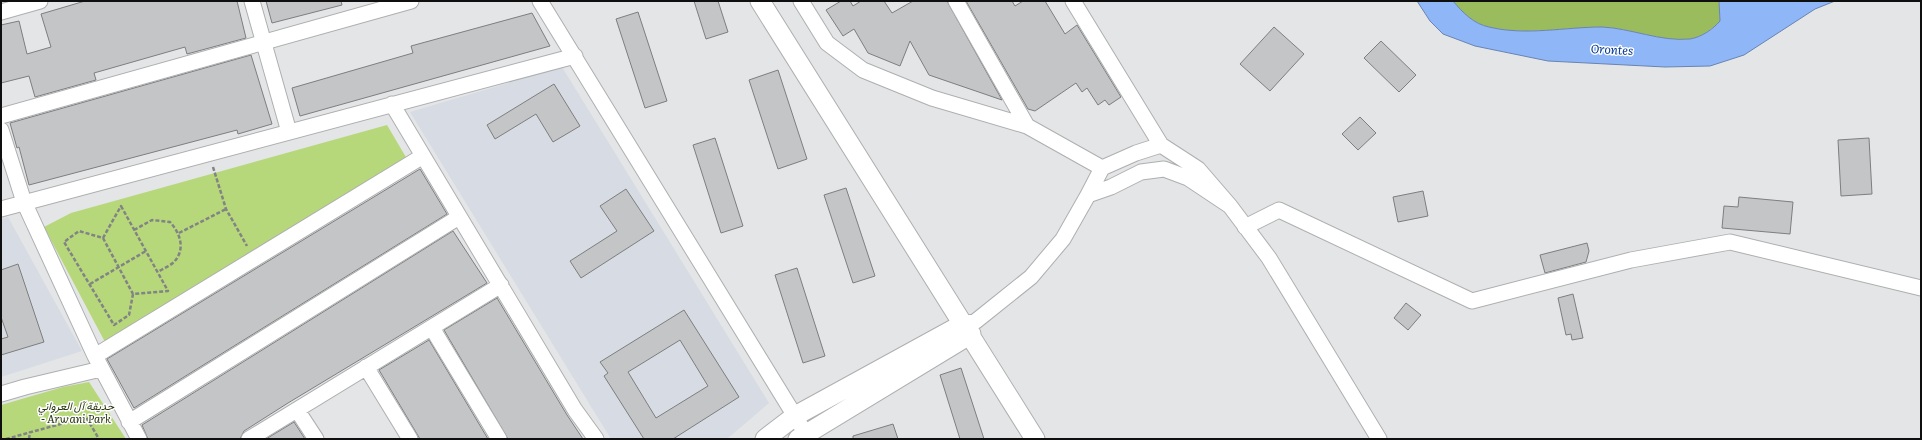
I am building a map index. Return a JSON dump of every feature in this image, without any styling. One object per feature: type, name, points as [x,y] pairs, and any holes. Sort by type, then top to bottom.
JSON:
[{"type":"main road","points":[[760,1],[970,326],[1036,439]]},
{"type":"main road","points":[[765,439],[795,416],[970,326]]},
{"type":"main road","points":[[804,437],[970,326]]},
{"type":"street","points":[[4,7],[40,1]]},
{"type":"street","points":[[252,1],[289,132]]},
{"type":"street","points":[[1,116],[411,1]]},
{"type":"street","points":[[540,1],[795,416],[804,437]]},
{"type":"street","points":[[801,1],[827,43],[863,70],[932,98],[1027,126],[1102,168]]},
{"type":"street","points":[[956,1],[1027,126]]},
{"type":"street","points":[[1073,1],[1161,146],[1198,169],[1230,206],[1269,258],[1379,439]]},
{"type":"street","points":[[1,209],[575,56]]},
{"type":"street","points":[[392,104],[594,438]]},
{"type":"street","points":[[1,130],[24,202],[98,362],[139,439]]},
{"type":"street","points":[[970,326],[1031,277],[1063,239],[1088,196],[1102,168],[1136,153],[1161,146]]},
{"type":"street","points":[[1,394],[98,362],[254,259],[423,156]]},
{"type":"street","points":[[1088,196],[1111,187],[1141,172],[1164,169],[1188,178],[1230,206]]},
{"type":"street","points":[[1245,227],[1279,210],[1472,301],[1631,260],[1730,242],[1921,288]]},
{"type":"street","points":[[129,422],[459,217]]},
{"type":"street","points":[[249,439],[501,285]]},
{"type":"street","points":[[432,328],[499,439]]},
{"type":"street","points":[[366,367],[410,439]]},
{"type":"street","points":[[297,410],[316,439]]},
{"type":"path","points":[[209,154],[226,209],[254,259]]},
{"type":"path","points":[[103,238],[121,206],[168,291],[133,294]]},
{"type":"path","points":[[179,233],[226,209]]},
{"type":"path","points":[[134,230],[152,220],[170,222],[179,233],[180,248],[174,261],[158,272]]},
{"type":"path","points":[[80,231],[103,238],[119,267],[133,294],[129,315],[114,325],[64,242],[80,231]]},
{"type":"path","points":[[90,284],[146,251]]},
{"type":"path","points":[[6,439],[86,417],[99,439]]},
{"type":"path","points":[[29,439],[30,432]]},
{"type":"shaded area","points":[[562,67],[769,403],[727,439],[611,439],[410,112]]},
{"type":"shaded area","points":[[8,217],[82,351],[1,377],[1,219]]},
{"type":"green space","points":[[1453,1],[1719,1],[1720,21],[1706,32],[1690,39],[1668,39],[1602,27],[1531,31],[1503,30],[1484,26],[1474,21]]},
{"type":"green space","points":[[387,125],[407,159],[105,342],[44,227],[71,213]]},
{"type":"green space","name":"حديقة آل العرواني - Arwani Park","points":[[89,382],[126,439],[1,439],[1,405],[63,387]]},
{"type":"water","name":"Orontes","points":[[1417,1],[1453,1],[1474,21],[1484,26],[1503,30],[1531,31],[1602,27],[1668,39],[1690,39],[1711,30],[1720,21],[1719,1],[1835,1],[1815,9],[1744,55],[1710,66],[1665,67],[1548,61],[1475,46],[1443,34],[1430,21]]},
{"type":"building","points":[[85,1],[237,1],[246,38],[187,54],[185,47],[94,73],[96,80],[35,97],[29,76],[1,83],[1,25],[19,21],[27,54],[51,47],[41,14]]},
{"type":"building","points":[[266,1],[341,1],[342,5],[272,23]]},
{"type":"building","points":[[694,1],[718,1],[728,32],[706,39]]},
{"type":"building","points":[[841,1],[850,1],[853,6],[861,1],[884,1],[892,13],[913,1],[947,1],[1002,100],[929,75],[910,41],[900,66],[868,53],[854,29],[843,36],[826,10]]},
{"type":"building","points":[[966,1],[1012,1],[1015,6],[1023,1],[1045,1],[1065,34],[1077,25],[1121,97],[1109,105],[1105,100],[1098,105],[1087,88],[1082,92],[1076,83],[1035,111],[1028,109]]},
{"type":"building","points":[[638,12],[667,101],[645,108],[616,19]]},
{"type":"building","points":[[532,13],[550,46],[300,116],[292,88],[413,53],[411,46]]},
{"type":"building","points":[[1274,27],[1304,54],[1270,91],[1240,64]]},
{"type":"building","points":[[1381,41],[1416,75],[1399,92],[1364,58]]},
{"type":"building","points":[[251,55],[272,124],[238,134],[237,130],[29,185],[19,147],[17,148],[10,123]]},
{"type":"building","points":[[778,70],[807,159],[778,169],[749,80]]},
{"type":"building","points":[[554,84],[580,126],[553,142],[536,114],[495,139],[487,125]]},
{"type":"building","points":[[1360,117],[1376,133],[1358,150],[1342,134]]},
{"type":"building","points":[[715,138],[743,226],[721,233],[693,145]]},
{"type":"building","points":[[1869,138],[1872,194],[1841,196],[1838,140]]},
{"type":"building","points":[[420,169],[447,214],[134,408],[107,359]]},
{"type":"building","points":[[846,188],[875,276],[853,283],[824,195]]},
{"type":"building","points":[[626,189],[654,231],[581,278],[570,261],[617,231],[600,206]]},
{"type":"building","points":[[1423,191],[1428,216],[1398,222],[1393,197]]},
{"type":"building","points":[[1739,197],[1793,202],[1790,234],[1722,228],[1724,206],[1738,207]]},
{"type":"building","points":[[453,231],[487,283],[288,403],[244,431],[240,439],[148,439],[142,425]]},
{"type":"building","points":[[1587,243],[1589,251],[1586,262],[1545,273],[1540,255]]},
{"type":"building","points":[[18,264],[44,342],[1,355],[1,339],[8,337],[1,317],[1,270]]},
{"type":"building","points":[[797,268],[825,356],[803,363],[775,275]]},
{"type":"building","points":[[1573,294],[1583,338],[1572,340],[1571,334],[1566,335],[1558,298]]},
{"type":"building","points":[[497,298],[583,439],[508,439],[444,330]]},
{"type":"building","points":[[1406,303],[1421,315],[1408,330],[1394,318]]},
{"type":"building","points":[[684,310],[739,397],[673,439],[644,439],[604,376],[608,373],[600,362]],"holes":[[[680,340],[708,386],[656,418],[628,372]]]},
{"type":"building","points":[[429,340],[488,439],[420,439],[379,370]]},
{"type":"building","points":[[961,368],[984,439],[960,439],[940,375]]},
{"type":"building","points":[[294,422],[305,439],[266,439]]},
{"type":"building","points":[[893,424],[898,439],[853,439],[853,436]]}]
